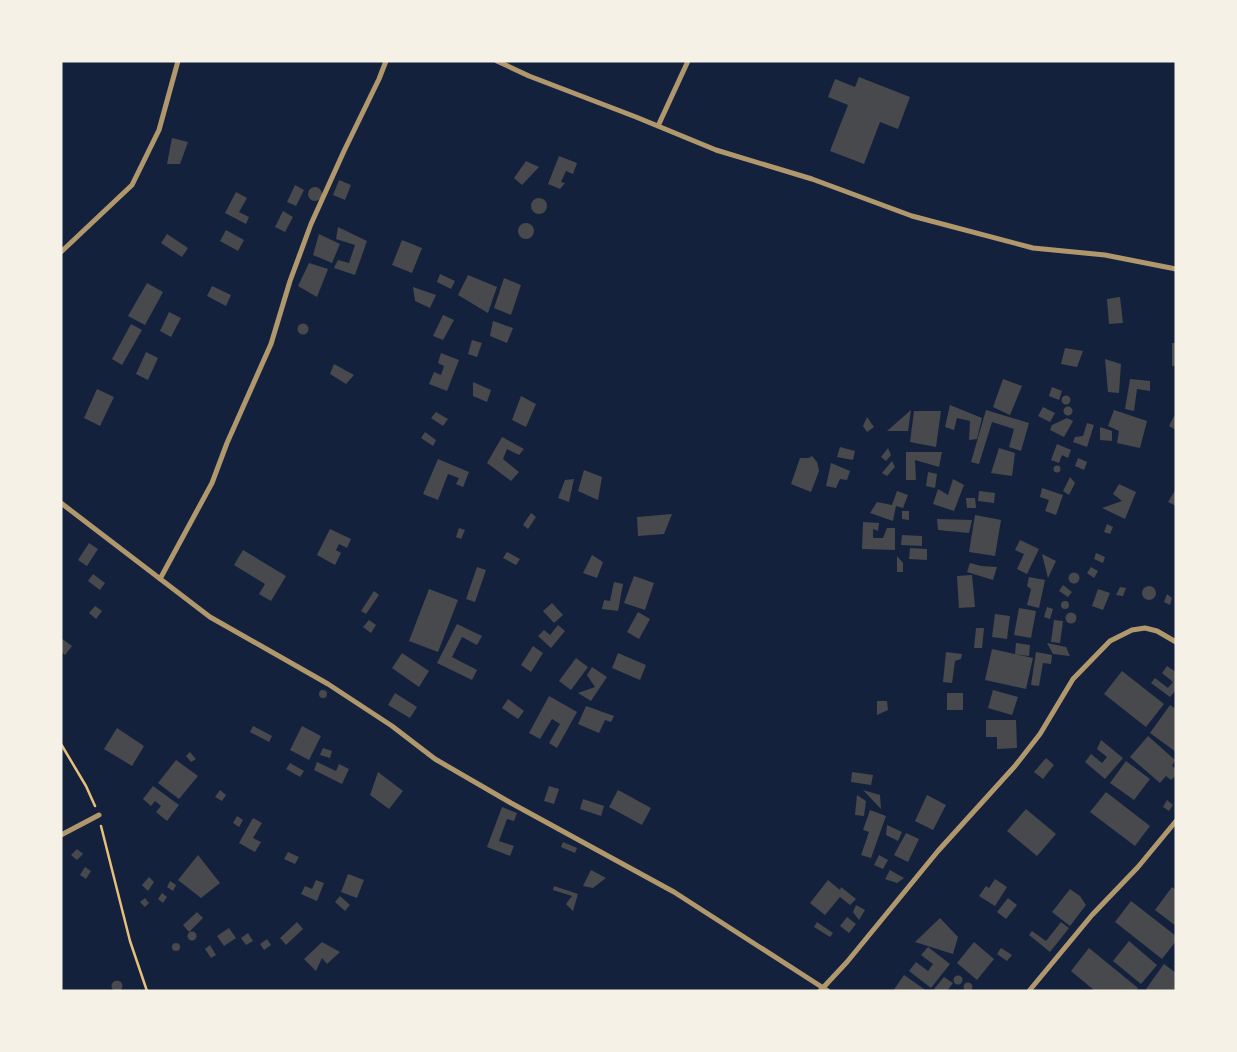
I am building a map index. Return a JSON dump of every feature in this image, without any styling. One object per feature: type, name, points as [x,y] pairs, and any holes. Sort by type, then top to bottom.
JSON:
[{"type":"street","points":[[61,252],[132,186],[159,130],[178,61]]},
{"type":"street","points":[[160,579],[212,483],[227,443],[271,344],[290,281],[311,224],[386,61]]},
{"type":"street","points":[[497,61],[716,150],[812,179],[912,216],[1033,248],[1105,255],[1176,269]]},
{"type":"street","points":[[658,126],[688,61]]},
{"type":"street","points":[[61,503],[210,617],[328,684],[392,726],[435,759],[674,892],[822,989],[828,991]]},
{"type":"street","points":[[822,989],[847,962],[938,851],[1015,766],[1040,734],[1073,679],[1110,641],[1132,630],[1145,628],[1157,631],[1176,642]]},
{"type":"street","points":[[61,835],[99,815]]},
{"type":"street","points":[[1029,991],[1092,915],[1138,867],[1176,821]]},
{"type":"path","points":[[61,744],[86,786],[99,815],[130,941],[147,991]]},
{"type":"building","points":[[859,77],[910,97],[898,129],[880,122],[864,164],[830,151],[848,105],[828,97],[835,79],[855,87]]},
{"type":"building","points":[[172,138],[188,142],[180,164],[167,164]]},
{"type":"building","points":[[559,156],[577,163],[573,174],[566,171],[561,182],[565,183],[560,189],[548,184]]},
{"type":"building","points":[[526,161],[539,167],[522,185],[514,178]]},
{"type":"building","points":[[339,180],[351,185],[345,200],[333,195]]},
{"type":"building","points":[[295,185],[304,190],[296,206],[287,202]]},
{"type":"building","points":[[312,187],[318,187],[322,194],[318,201],[312,201],[308,197],[308,191]]},
{"type":"building","points":[[236,192],[247,198],[239,212],[249,217],[246,224],[225,213]]},
{"type":"building","points":[[539,198],[547,206],[539,214],[531,206]]},
{"type":"building","points":[[283,211],[293,217],[285,232],[275,227]]},
{"type":"building","points":[[526,223],[534,231],[526,239],[518,231]]},
{"type":"building","points":[[338,227],[367,241],[355,275],[334,268],[338,260],[349,263],[355,245],[336,239]]},
{"type":"building","points":[[226,230],[244,240],[238,251],[220,241]]},
{"type":"building","points":[[167,234],[188,248],[182,257],[161,243]]},
{"type":"building","points":[[319,234],[340,244],[332,263],[313,255]]},
{"type":"building","points":[[402,240],[422,248],[412,273],[392,265]]},
{"type":"building","points":[[309,263],[328,269],[317,297],[298,286]]},
{"type":"building","points":[[440,274],[455,281],[451,289],[437,282]]},
{"type":"building","points":[[468,275],[497,287],[488,313],[458,295]]},
{"type":"building","points":[[504,278],[521,285],[511,315],[494,308]]},
{"type":"building","points":[[147,283],[163,292],[145,325],[128,316]]},
{"type":"building","points":[[212,286],[231,295],[226,306],[207,296]]},
{"type":"building","points":[[413,287],[436,295],[430,308],[415,301]]},
{"type":"building","points":[[1120,297],[1123,323],[1109,324],[1107,299]]},
{"type":"building","points":[[169,312],[181,318],[171,337],[160,331]]},
{"type":"building","points":[[443,315],[454,320],[443,340],[433,336]]},
{"type":"building","points":[[493,321],[513,328],[507,343],[490,336]]},
{"type":"building","points":[[303,323],[309,329],[303,335],[297,329]]},
{"type":"building","points":[[131,324],[142,330],[122,365],[112,359]]},
{"type":"building","points":[[472,340],[482,343],[477,357],[468,354]]},
{"type":"building","points":[[1172,343],[1176,343],[1176,366],[1172,366]]},
{"type":"building","points":[[1065,348],[1083,351],[1077,367],[1061,364]]},
{"type":"building","points":[[146,352],[158,358],[148,380],[136,374]]},
{"type":"building","points":[[441,353],[459,360],[447,391],[429,384],[434,372],[441,375],[444,366],[438,363]]},
{"type":"building","points":[[1105,359],[1121,364],[1119,393],[1108,392]]},
{"type":"building","points":[[334,364],[354,375],[346,384],[330,374]]},
{"type":"building","points":[[1003,379],[1022,386],[1010,415],[993,407]]},
{"type":"building","points":[[1130,379],[1150,381],[1150,391],[1137,389],[1134,411],[1125,409]]},
{"type":"building","points":[[473,382],[491,390],[487,402],[473,396]]},
{"type":"building","points":[[1052,387],[1062,391],[1059,400],[1049,396]]},
{"type":"building","points":[[97,389],[114,397],[100,426],[84,418]]},
{"type":"building","points":[[521,396],[536,404],[526,427],[512,420]]},
{"type":"building","points":[[1066,396],[1070,400],[1066,404],[1062,400]]},
{"type":"building","points":[[950,405],[982,418],[977,439],[969,440],[970,421],[957,418],[954,430],[945,427]]},
{"type":"building","points":[[1068,406],[1073,411],[1068,416],[1063,411]]},
{"type":"building","points":[[1043,407],[1055,413],[1050,422],[1038,416]]},
{"type":"building","points":[[911,410],[908,431],[887,431]]},
{"type":"building","points":[[986,410],[1029,423],[1021,451],[1009,447],[1014,429],[992,422],[979,464],[971,462]]},
{"type":"building","points":[[1114,410],[1147,421],[1140,448],[1117,443],[1119,431],[1108,426]]},
{"type":"building","points":[[914,411],[941,411],[936,447],[910,442]]},
{"type":"building","points":[[436,412],[448,419],[443,426],[431,418]]},
{"type":"building","points":[[1174,416],[1176,417],[1176,430],[1169,426]]},
{"type":"building","points":[[867,417],[874,427],[867,432],[863,426]]},
{"type":"building","points":[[1067,418],[1073,421],[1064,437],[1050,430],[1052,425]]},
{"type":"building","points":[[1087,423],[1094,425],[1087,447],[1073,442],[1075,437],[1083,436]]},
{"type":"building","points":[[1100,427],[1112,431],[1112,441],[1100,440]]},
{"type":"building","points":[[425,432],[436,440],[433,446],[421,438]]},
{"type":"building","points":[[502,437],[524,449],[519,455],[507,449],[503,459],[519,472],[511,481],[487,463]]},
{"type":"building","points":[[1057,444],[1071,450],[1068,458],[1062,455],[1059,463],[1051,460]]},
{"type":"building","points":[[840,447],[855,451],[853,460],[837,457]]},
{"type":"building","points":[[888,448],[891,455],[886,461],[881,457]]},
{"type":"building","points":[[999,448],[1015,453],[1012,476],[991,473]]},
{"type":"building","points":[[906,452],[942,452],[939,467],[915,460],[916,480],[906,480]]},
{"type":"building","points":[[812,456],[817,462],[819,471],[811,492],[791,484],[800,458]]},
{"type":"building","points":[[1078,458],[1087,462],[1084,470],[1075,466]]},
{"type":"building","points":[[438,459],[469,472],[463,487],[456,484],[459,478],[448,474],[438,500],[423,494]]},
{"type":"building","points":[[892,461],[895,467],[887,476],[882,473]]},
{"type":"building","points":[[831,463],[850,471],[847,480],[840,479],[836,488],[826,486]]},
{"type":"building","points":[[1057,465],[1061,469],[1057,473],[1053,469]]},
{"type":"building","points":[[584,470],[602,477],[598,500],[578,491]]},
{"type":"building","points":[[928,472],[937,474],[935,488],[926,486]]},
{"type":"building","points":[[1070,477],[1075,483],[1069,495],[1063,491]]},
{"type":"building","points":[[574,479],[569,502],[558,498],[565,480]]},
{"type":"building","points":[[953,479],[964,485],[954,511],[933,504],[938,489],[948,495]]},
{"type":"building","points":[[1119,484],[1136,492],[1125,519],[1102,508],[1122,501],[1113,494]]},
{"type":"building","points":[[1042,488],[1063,495],[1056,515],[1045,511],[1049,500],[1040,497]]},
{"type":"building","points":[[1176,489],[1176,506],[1168,502]]},
{"type":"building","points":[[897,491],[908,495],[903,508],[896,506],[893,521],[870,513],[877,502],[892,505]]},
{"type":"building","points":[[979,491],[995,493],[994,503],[978,501]]},
{"type":"building","points":[[966,498],[975,498],[976,508],[967,508]]},
{"type":"building","points":[[902,511],[909,511],[909,520],[902,519]]},
{"type":"building","points":[[531,513],[536,517],[528,529],[523,525]]},
{"type":"building","points":[[672,514],[664,534],[638,536],[637,517]]},
{"type":"building","points":[[975,515],[1001,520],[995,556],[969,552]]},
{"type":"building","points":[[937,519],[972,520],[969,533],[938,530]]},
{"type":"building","points":[[863,522],[879,523],[878,531],[873,529],[873,538],[883,538],[887,528],[895,528],[895,550],[862,549]]},
{"type":"building","points":[[1107,524],[1113,527],[1110,534],[1104,532]]},
{"type":"building","points":[[459,528],[465,530],[461,539],[456,537]]},
{"type":"building","points":[[330,529],[351,539],[347,548],[339,544],[336,550],[341,553],[335,565],[317,555]]},
{"type":"building","points":[[902,535],[922,536],[922,546],[901,545]]},
{"type":"building","points":[[1020,540],[1039,549],[1027,574],[1017,569],[1024,554],[1015,550]]},
{"type":"building","points":[[89,543],[98,549],[87,566],[78,560]]},
{"type":"building","points":[[910,548],[927,549],[927,560],[909,559]]},
{"type":"building","points":[[243,550],[286,576],[271,601],[259,594],[265,584],[234,565]]},
{"type":"building","points":[[507,552],[520,559],[516,565],[503,558]]},
{"type":"building","points":[[1096,553],[1105,557],[1103,563],[1094,559]]},
{"type":"building","points":[[1042,554],[1056,561],[1048,578]]},
{"type":"building","points":[[592,555],[603,562],[597,578],[583,573]]},
{"type":"building","points":[[897,556],[903,563],[903,572],[897,572]]},
{"type":"building","points":[[970,563],[997,567],[993,580],[967,572]]},
{"type":"building","points":[[477,567],[486,570],[475,602],[466,599]]},
{"type":"building","points":[[1091,567],[1098,571],[1094,578],[1087,573]]},
{"type":"building","points":[[1072,573],[1076,573],[1079,578],[1078,582],[1072,583],[1069,580],[1069,576]]},
{"type":"building","points":[[93,574],[105,583],[100,590],[88,581]]},
{"type":"building","points":[[972,575],[975,607],[959,608],[957,576]]},
{"type":"building","points":[[634,576],[654,583],[645,610],[624,603]]},
{"type":"building","points":[[1029,577],[1045,580],[1039,608],[1027,605],[1031,589],[1027,586]]},
{"type":"building","points":[[614,582],[623,584],[618,611],[602,609],[604,600],[610,601]]},
{"type":"building","points":[[1063,585],[1072,592],[1068,597],[1059,591]]},
{"type":"building","points":[[1149,586],[1154,588],[1156,593],[1154,598],[1149,600],[1144,598],[1142,593],[1144,588]]},
{"type":"building","points":[[1120,587],[1126,588],[1123,596],[1116,595]]},
{"type":"building","points":[[429,589],[458,600],[438,652],[409,641]]},
{"type":"building","points":[[1098,589],[1110,593],[1103,610],[1092,606]]},
{"type":"building","points":[[374,591],[379,595],[366,614],[361,611]]},
{"type":"building","points":[[1167,594],[1172,598],[1170,605],[1164,602]]},
{"type":"building","points":[[1065,601],[1069,605],[1065,609],[1061,605]]},
{"type":"building","points":[[552,603],[563,615],[554,623],[543,611]]},
{"type":"building","points":[[95,606],[102,611],[96,619],[89,613]]},
{"type":"building","points":[[1047,607],[1053,609],[1050,619],[1044,617]]},
{"type":"building","points":[[1019,608],[1036,611],[1031,638],[1014,635]]},
{"type":"building","points":[[638,612],[650,619],[639,639],[627,632]]},
{"type":"building","points":[[1071,612],[1077,618],[1071,624],[1065,618]]},
{"type":"building","points":[[995,614],[1010,616],[1007,639],[992,637]]},
{"type":"building","points":[[369,620],[376,625],[371,633],[363,627]]},
{"type":"building","points":[[1054,620],[1063,621],[1060,643],[1051,642]]},
{"type":"building","points":[[457,624],[482,636],[477,645],[462,637],[452,657],[477,670],[472,680],[437,663]]},
{"type":"building","points":[[558,625],[565,631],[551,648],[538,636],[544,630],[550,635]]},
{"type":"building","points":[[976,628],[984,628],[982,648],[974,648]]},
{"type":"building","points":[[61,638],[72,646],[65,655],[61,652]]},
{"type":"building","points":[[1016,643],[1030,645],[1029,656],[1015,654]]},
{"type":"building","points":[[1047,643],[1066,647],[1070,656],[1053,654]]},
{"type":"building","points":[[533,646],[543,653],[531,672],[521,665]]},
{"type":"building","points":[[992,649],[1033,658],[1026,689],[985,680]]},
{"type":"building","points":[[946,652],[962,654],[961,659],[955,661],[952,683],[943,682]]},
{"type":"building","points":[[1036,652],[1052,655],[1051,664],[1043,663],[1039,686],[1031,685]]},
{"type":"building","points":[[402,653],[429,671],[419,687],[392,668]]},
{"type":"building","points":[[618,653],[646,665],[640,680],[612,668]]},
{"type":"building","points":[[576,658],[588,667],[571,690],[559,681]]},
{"type":"building","points":[[1167,666],[1176,672],[1176,690],[1170,697],[1151,683],[1155,678],[1168,688],[1173,682],[1162,673]]},
{"type":"building","points":[[592,667],[607,677],[591,701],[578,693],[595,687],[587,675]]},
{"type":"building","points":[[1122,671],[1164,704],[1146,727],[1104,694]]},
{"type":"building","points":[[323,690],[327,694],[323,698],[319,694]]},
{"type":"building","points":[[993,690],[1018,697],[1012,715],[988,708]]},
{"type":"building","points":[[395,693],[417,707],[410,718],[388,705]]},
{"type":"building","points":[[947,693],[963,693],[963,710],[947,710]]},
{"type":"building","points":[[549,696],[577,712],[557,748],[549,743],[560,724],[552,719],[540,739],[529,733]]},
{"type":"building","points":[[508,699],[524,711],[518,719],[502,708]]},
{"type":"building","points":[[877,701],[887,701],[888,710],[877,715]]},
{"type":"building","points":[[1170,705],[1176,709],[1176,752],[1150,733]]},
{"type":"building","points":[[586,706],[614,716],[611,722],[605,720],[599,733],[578,724]]},
{"type":"building","points":[[986,720],[1016,720],[1017,748],[997,749],[997,737],[986,737]]},
{"type":"building","points":[[253,726],[272,736],[269,742],[250,732]]},
{"type":"building","points":[[302,726],[321,736],[309,760],[290,750]]},
{"type":"building","points":[[117,728],[144,746],[132,766],[104,749]]},
{"type":"building","points":[[1148,736],[1175,760],[1172,766],[1176,769],[1176,775],[1171,780],[1166,776],[1160,783],[1130,757]]},
{"type":"building","points":[[1101,740],[1123,758],[1105,779],[1085,762],[1091,754],[1102,763],[1107,757],[1097,749]]},
{"type":"building","points":[[323,748],[332,751],[330,758],[320,755]]},
{"type":"building","points":[[190,752],[196,759],[191,762],[186,756]]},
{"type":"building","points":[[1046,758],[1054,765],[1043,779],[1034,772]]},
{"type":"building","points":[[176,760],[198,776],[179,799],[158,783]]},
{"type":"building","points":[[1126,761],[1150,779],[1134,800],[1110,783]]},
{"type":"building","points":[[317,762],[336,771],[339,764],[349,769],[342,784],[314,770]]},
{"type":"building","points":[[290,763],[304,771],[300,777],[286,769]]},
{"type":"building","points":[[378,772],[403,791],[389,809],[370,795]]},
{"type":"building","points":[[852,772],[873,775],[871,785],[851,782]]},
{"type":"building","points":[[153,786],[179,805],[167,821],[156,812],[161,806],[155,801],[151,806],[143,799]]},
{"type":"building","points":[[549,786],[559,789],[554,804],[544,801]]},
{"type":"building","points":[[220,790],[226,795],[222,801],[215,797]]},
{"type":"building","points":[[618,790],[651,808],[642,825],[609,807]]},
{"type":"building","points":[[863,790],[880,795],[881,809]]},
{"type":"building","points":[[1106,792],[1150,826],[1135,846],[1090,812]]},
{"type":"building","points":[[857,795],[866,801],[864,816],[855,815]]},
{"type":"building","points":[[927,795],[946,805],[933,830],[915,821]]},
{"type":"building","points":[[583,799],[604,806],[601,816],[580,809]]},
{"type":"building","points":[[1167,800],[1173,805],[1169,811],[1163,807]]},
{"type":"building","points":[[502,807],[517,813],[514,821],[507,819],[499,841],[514,846],[510,856],[487,847]]},
{"type":"building","points":[[1026,809],[1056,834],[1037,856],[1007,831]]},
{"type":"building","points":[[870,810],[886,816],[871,858],[861,855],[869,832],[863,830]]},
{"type":"building","points":[[237,816],[243,820],[239,827],[233,823]]},
{"type":"building","points":[[253,818],[262,823],[253,838],[261,842],[255,852],[239,843]]},
{"type":"building","points":[[887,825],[902,832],[898,841],[886,835]]},
{"type":"building","points":[[906,833],[919,839],[908,862],[894,855]]},
{"type":"building","points":[[563,842],[577,848],[575,853],[561,847]]},
{"type":"building","points":[[77,849],[83,854],[77,860],[71,855]]},
{"type":"building","points":[[288,852],[299,857],[295,864],[284,859]]},
{"type":"building","points":[[198,855],[220,883],[201,898],[178,880]]},
{"type":"building","points":[[879,855],[888,860],[883,869],[874,865]]},
{"type":"building","points":[[85,867],[91,871],[86,879],[80,875]]},
{"type":"building","points":[[591,870],[606,878],[593,888],[583,886]]},
{"type":"building","points":[[890,870],[904,878],[897,883],[885,879]]},
{"type":"building","points":[[348,874],[364,880],[357,898],[341,892]]},
{"type":"building","points":[[149,877],[154,882],[148,891],[142,885]]},
{"type":"building","points":[[995,879],[1007,887],[995,906],[979,896],[986,886],[989,888]]},
{"type":"building","points":[[316,880],[324,883],[317,901],[301,894],[305,886],[312,889]]},
{"type":"building","points":[[828,880],[840,890],[841,887],[856,899],[850,905],[840,897],[825,915],[810,903]]},
{"type":"building","points":[[170,881],[176,885],[173,891],[167,887]]},
{"type":"building","points":[[554,886],[578,894],[573,911],[566,904],[572,896],[553,890]]},
{"type":"building","points":[[1172,887],[1176,890],[1176,926],[1155,910]]},
{"type":"building","points":[[1070,889],[1080,896],[1086,905],[1070,926],[1052,912]]},
{"type":"building","points":[[162,893],[167,897],[163,903],[158,899]]},
{"type":"building","points":[[340,896],[350,905],[345,911],[335,902]]},
{"type":"building","points":[[145,898],[149,903],[145,907],[140,902]]},
{"type":"building","points":[[1008,898],[1017,905],[1006,919],[997,912]]},
{"type":"building","points":[[1131,901],[1176,936],[1176,941],[1162,959],[1115,922]]},
{"type":"building","points":[[856,905],[865,910],[859,920],[853,912]]},
{"type":"building","points":[[197,912],[203,918],[189,932],[183,925]]},
{"type":"building","points":[[847,917],[856,924],[849,933],[840,926]]},
{"type":"building","points":[[940,918],[958,937],[953,954],[915,942]]},
{"type":"building","points":[[297,922],[303,929],[286,945],[280,938]]},
{"type":"building","points":[[817,922],[833,933],[830,937],[814,927]]},
{"type":"building","points":[[1061,922],[1069,928],[1050,952],[1029,935],[1032,931],[1046,941]]},
{"type":"building","points":[[229,928],[236,938],[224,946],[217,936]]},
{"type":"building","points":[[192,932],[196,936],[192,940],[188,936]]},
{"type":"building","points":[[248,933],[253,941],[246,945],[241,938]]},
{"type":"building","points":[[267,939],[271,945],[264,950],[260,944]]},
{"type":"building","points":[[1129,941],[1157,965],[1141,984],[1113,961]]},
{"type":"building","points":[[322,942],[340,952],[327,964],[322,958],[316,971],[304,959]]},
{"type":"building","points":[[974,942],[994,959],[977,980],[957,963]]},
{"type":"building","points":[[176,943],[180,947],[176,951],[172,947]]},
{"type":"building","points":[[210,945],[216,955],[211,958],[205,949]]},
{"type":"building","points":[[928,947],[950,964],[931,988],[909,971],[916,962],[928,971],[933,964],[921,955]]},
{"type":"building","points":[[1001,948],[1012,955],[1007,961],[997,954]]},
{"type":"building","points":[[1089,948],[1138,988],[1136,991],[1095,991],[1071,971]]},
{"type":"building","points":[[1164,964],[1176,973],[1176,991],[1148,991],[1146,989]]},
{"type":"building","points":[[904,975],[927,991],[893,991]]},
{"type":"building","points":[[958,975],[963,980],[958,985],[953,980]]},
{"type":"building","points":[[944,977],[953,983],[947,991],[937,991],[934,989]]},
{"type":"building","points":[[115,981],[119,981],[122,986],[121,990],[115,991],[112,988],[112,984]]},
{"type":"building","points":[[968,982],[973,987],[968,992],[963,987]]}]
